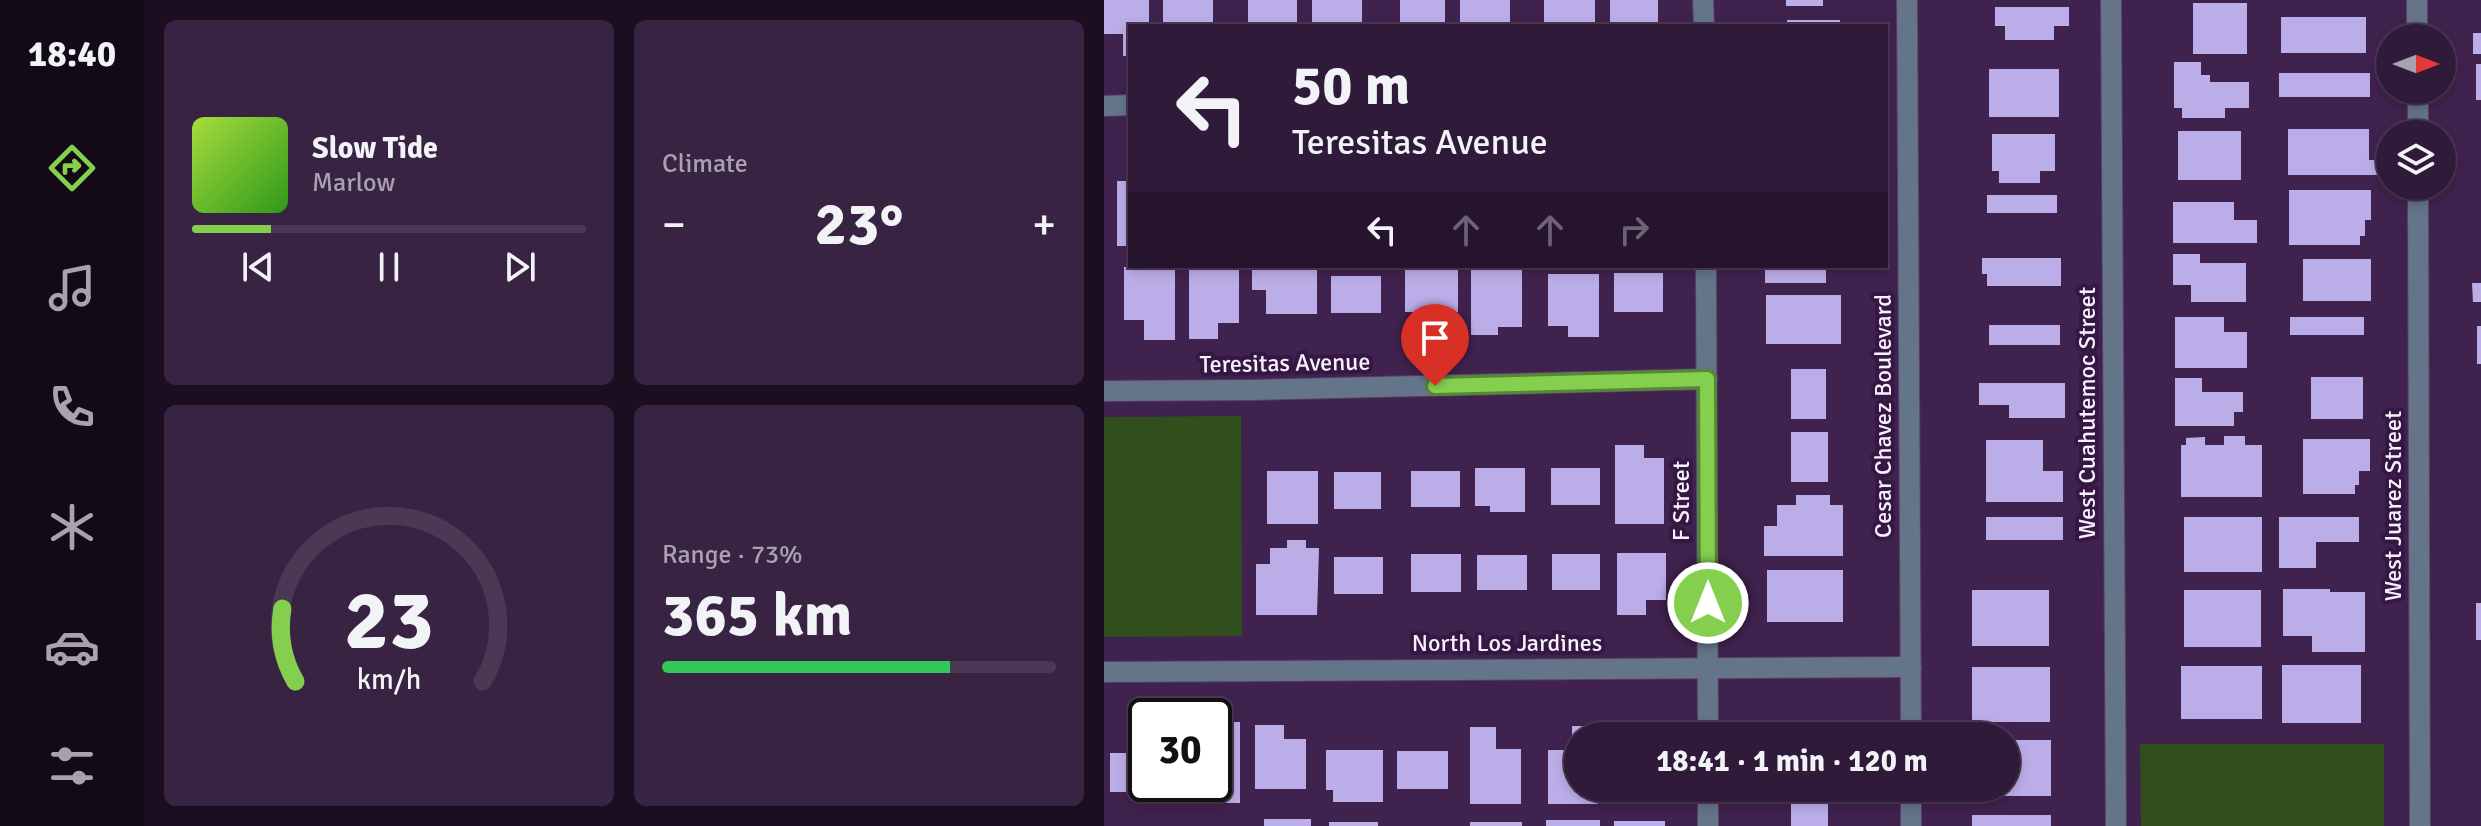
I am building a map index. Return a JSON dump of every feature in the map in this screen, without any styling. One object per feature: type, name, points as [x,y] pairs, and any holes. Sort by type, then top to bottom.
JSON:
[{"type":"street","points":[[1703,0],[1704,24]]},
{"type":"street","name":"Cesar Chavez Boulevard","points":[[1907,0],[1911,722]]},
{"type":"street","name":"West Cuahutemoc Street","points":[[2111,0],[2116,826]]},
{"type":"street","points":[[2417,0],[2417,24]]},
{"type":"street","points":[[1104,106],[1128,105]]},
{"type":"street","name":"West Juarez Street","points":[[2418,200],[2420,826]]},
{"type":"street","name":"F Street","points":[[1706,268],[1708,722]]},
{"type":"street","name":"Teresitas Avenue","points":[[1104,391],[1707,379]]},
{"type":"street","name":"North Los Jardines","points":[[1104,672],[1911,667]]},
{"type":"street","points":[[1708,802],[1708,826]]},
{"type":"street","points":[[1911,802],[1911,826]]},
{"type":"green space","points":[[1241,416],[1242,636],[1104,637],[1104,417]]},
{"type":"green space","points":[[2140,744],[2384,744],[2384,826],[2141,826]]},
{"type":"building","points":[[1104,0],[1149,0],[1149,24],[1128,24],[1128,56],[1123,56],[1123,34],[1104,34]]},
{"type":"building","points":[[1163,0],[1213,0],[1213,24],[1163,24]]},
{"type":"building","points":[[1248,0],[1297,0],[1297,24],[1248,24]]},
{"type":"building","points":[[1312,0],[1362,0],[1362,24],[1312,24]]},
{"type":"building","points":[[1400,0],[1445,0],[1445,24],[1400,24]]},
{"type":"building","points":[[1460,0],[1510,0],[1510,24],[1460,24]]},
{"type":"building","points":[[1544,0],[1595,0],[1595,24],[1544,24]]},
{"type":"building","points":[[1610,0],[1658,0],[1658,24],[1610,24]]},
{"type":"building","points":[[1786,0],[1823,0],[1823,6],[1786,6]]},
{"type":"building","points":[[2193,3],[2247,3],[2247,54],[2193,54]]},
{"type":"building","points":[[1995,7],[2069,7],[2069,26],[2054,26],[2054,40],[2005,40],[2005,26],[1995,26]]},
{"type":"building","points":[[2281,17],[2366,17],[2366,53],[2281,53]]},
{"type":"building","points":[[1787,20],[1840,20],[1840,24],[1787,24]]},
{"type":"building","points":[[2473,33],[2481,33],[2481,54],[2473,54]]},
{"type":"building","points":[[2174,62],[2201,62],[2201,75],[2210,75],[2210,82],[2249,82],[2249,108],[2225,108],[2225,118],[2182,118],[2182,108],[2174,108]]},
{"type":"building","points":[[2476,64],[2481,64],[2481,100],[2476,100]]},
{"type":"building","points":[[1989,69],[2059,69],[2059,117],[1989,117]]},
{"type":"building","points":[[2279,73],[2370,73],[2370,97],[2279,97]]},
{"type":"building","points":[[2288,129],[2369,129],[2369,160],[2376,160],[2376,175],[2288,175]]},
{"type":"building","points":[[2178,131],[2241,131],[2241,180],[2178,180]]},
{"type":"building","points":[[1992,134],[2055,134],[2055,171],[2040,171],[2040,183],[1999,183],[1999,171],[1992,171]]},
{"type":"building","points":[[1117,181],[1128,181],[1128,246],[1117,246]]},
{"type":"building","points":[[2289,190],[2371,190],[2371,220],[2365,220],[2365,236],[2360,236],[2360,245],[2289,245]]},
{"type":"building","points":[[1987,195],[2057,195],[2057,213],[1987,213]]},
{"type":"building","points":[[2173,202],[2234,202],[2234,220],[2257,220],[2257,243],[2173,243]]},
{"type":"building","points":[[2173,254],[2200,254],[2200,263],[2246,263],[2246,302],[2191,302],[2191,285],[2173,285]]},
{"type":"building","points":[[1982,258],[2061,258],[2061,286],[1987,286],[1987,274],[1982,274]]},
{"type":"building","points":[[2303,259],[2371,259],[2371,301],[2303,301]]},
{"type":"building","points":[[1124,267],[1175,268],[1175,340],[1144,340],[1144,320],[1124,320]]},
{"type":"building","points":[[1189,268],[1239,268],[1239,323],[1218,323],[1218,339],[1189,339]]},
{"type":"building","points":[[1252,268],[1317,268],[1317,314],[1266,314],[1266,290],[1252,290]]},
{"type":"building","points":[[1405,268],[1458,268],[1458,312],[1405,312]]},
{"type":"building","points":[[1471,268],[1522,268],[1522,327],[1498,327],[1498,335],[1471,335]]},
{"type":"building","points":[[1765,268],[1826,268],[1826,283],[1765,283]]},
{"type":"building","points":[[1614,273],[1663,273],[1663,312],[1614,312]]},
{"type":"building","points":[[1548,274],[1599,274],[1599,337],[1568,337],[1568,326],[1548,326]]},
{"type":"building","points":[[1331,276],[1381,276],[1381,313],[1331,313]]},
{"type":"building","points":[[2472,283],[2481,283],[2481,302],[2473,302]]},
{"type":"building","points":[[1766,295],[1841,295],[1841,344],[1766,344]]},
{"type":"building","points":[[2175,317],[2224,317],[2224,332],[2247,332],[2247,368],[2175,368]]},
{"type":"building","points":[[2290,317],[2364,317],[2364,335],[2290,335]]},
{"type":"building","points":[[1989,325],[2060,325],[2060,345],[1989,345]]},
{"type":"building","points":[[2477,326],[2481,326],[2481,364],[2477,364]]},
{"type":"building","points":[[1791,369],[1826,369],[1826,419],[1791,419]]},
{"type":"building","points":[[2311,377],[2363,377],[2363,419],[2311,419]]},
{"type":"building","points":[[2175,378],[2202,378],[2202,392],[2243,392],[2243,412],[2234,412],[2234,426],[2175,426]]},
{"type":"building","points":[[1979,383],[2065,383],[2065,418],[2009,418],[2009,405],[1979,405]]},
{"type":"building","points":[[1791,432],[1828,432],[1828,482],[1791,482]]},
{"type":"building","points":[[2224,436],[2245,436],[2245,445],[2262,445],[2262,497],[2181,497],[2181,445],[2186,445],[2186,438],[2205,437],[2205,445],[2224,445]]},
{"type":"building","points":[[2303,439],[2370,439],[2370,471],[2359,471],[2355,494],[2303,494]]},
{"type":"building","points":[[1986,440],[2043,440],[2043,471],[2063,471],[2063,502],[1986,502]]},
{"type":"building","points":[[1615,445],[1644,445],[1644,458],[1664,458],[1664,524],[1615,524]]},
{"type":"building","points":[[1475,468],[1525,468],[1525,512],[1490,512],[1490,506],[1475,506]]},
{"type":"building","points":[[1551,468],[1600,468],[1600,505],[1551,505]]},
{"type":"building","points":[[1267,471],[1318,471],[1318,524],[1267,524]]},
{"type":"building","points":[[1411,471],[1460,471],[1460,507],[1411,507]]},
{"type":"building","points":[[1334,472],[1381,472],[1381,509],[1334,509]]},
{"type":"building","points":[[1796,495],[1830,495],[1830,505],[1843,505],[1843,556],[1764,556],[1764,526],[1777,526],[1777,505],[1796,505]]},
{"type":"building","points":[[1986,517],[2063,517],[2063,540],[1986,540]]},
{"type":"building","points":[[2184,517],[2262,517],[2262,572],[2184,572]]},
{"type":"building","points":[[2279,517],[2359,517],[2359,542],[2316,542],[2316,568],[2279,568]]},
{"type":"building","points":[[1287,540],[1306,540],[1306,548],[1319,548],[1317,615],[1256,615],[1256,564],[1270,564],[1270,548],[1287,548]]},
{"type":"building","points":[[1617,553],[1666,553],[1666,600],[1646,600],[1646,615],[1617,615]]},
{"type":"building","points":[[1411,554],[1461,554],[1461,592],[1411,592]]},
{"type":"building","points":[[1552,554],[1600,554],[1600,590],[1552,590]]},
{"type":"building","points":[[1477,555],[1527,555],[1527,590],[1477,590]]},
{"type":"building","points":[[1334,557],[1383,557],[1383,594],[1334,594]]},
{"type":"building","points":[[1767,570],[1843,570],[1843,622],[1767,622]]},
{"type":"building","points":[[2283,589],[2365,592],[2365,652],[2312,652],[2312,636],[2283,636]]},
{"type":"building","points":[[1972,590],[2049,590],[2049,646],[1972,646]]},
{"type":"building","points":[[2184,590],[2261,590],[2261,647],[2184,647]]},
{"type":"building","points":[[2476,603],[2481,603],[2481,640],[2476,640]]},
{"type":"building","points":[[2282,665],[2361,665],[2361,723],[2282,723]]},
{"type":"building","points":[[2181,666],[2262,666],[2262,719],[2181,719]]},
{"type":"building","points":[[1972,667],[2050,667],[2050,722],[1972,722]]},
{"type":"building","points":[[1766,721],[1843,721],[1843,722]]},
{"type":"building","points":[[1232,722],[1240,722],[1240,803],[1184,803],[1232,802]]},
{"type":"building","points":[[1255,725],[1284,725],[1284,739],[1306,739],[1306,789],[1255,789]]},
{"type":"building","points":[[1470,727],[1496,727],[1496,749],[1521,749],[1521,804],[1470,804]]},
{"type":"building","points":[[2020,740],[2051,740],[2051,796],[2020,796]]},
{"type":"building","points":[[1326,750],[1383,750],[1383,802],[1333,802],[1333,790],[1326,790]]},
{"type":"building","points":[[1548,750],[1564,750],[1564,802],[1598,804],[1548,804]]},
{"type":"building","points":[[1397,751],[1448,751],[1448,789],[1397,789]]},
{"type":"building","points":[[1110,753],[1128,753],[1128,792],[1110,792]]},
{"type":"building","points":[[1791,802],[1828,802],[1828,826],[1791,826]]},
{"type":"building","points":[[1972,815],[2051,815],[2051,826],[1972,826]]},
{"type":"building","points":[[1264,819],[1311,819],[1311,826],[1264,826]]},
{"type":"building","points":[[1546,820],[1600,820],[1600,826],[1546,826]]},
{"type":"building","points":[[1614,821],[1665,821],[1665,826],[1614,826]]},
{"type":"building","points":[[1329,822],[1378,822],[1378,826],[1329,826]]},
{"type":"building","points":[[1470,822],[1522,822],[1522,826],[1470,826]]},
{"type":"route","points":[[1435,386],[1707,379],[1708,603]]}]
